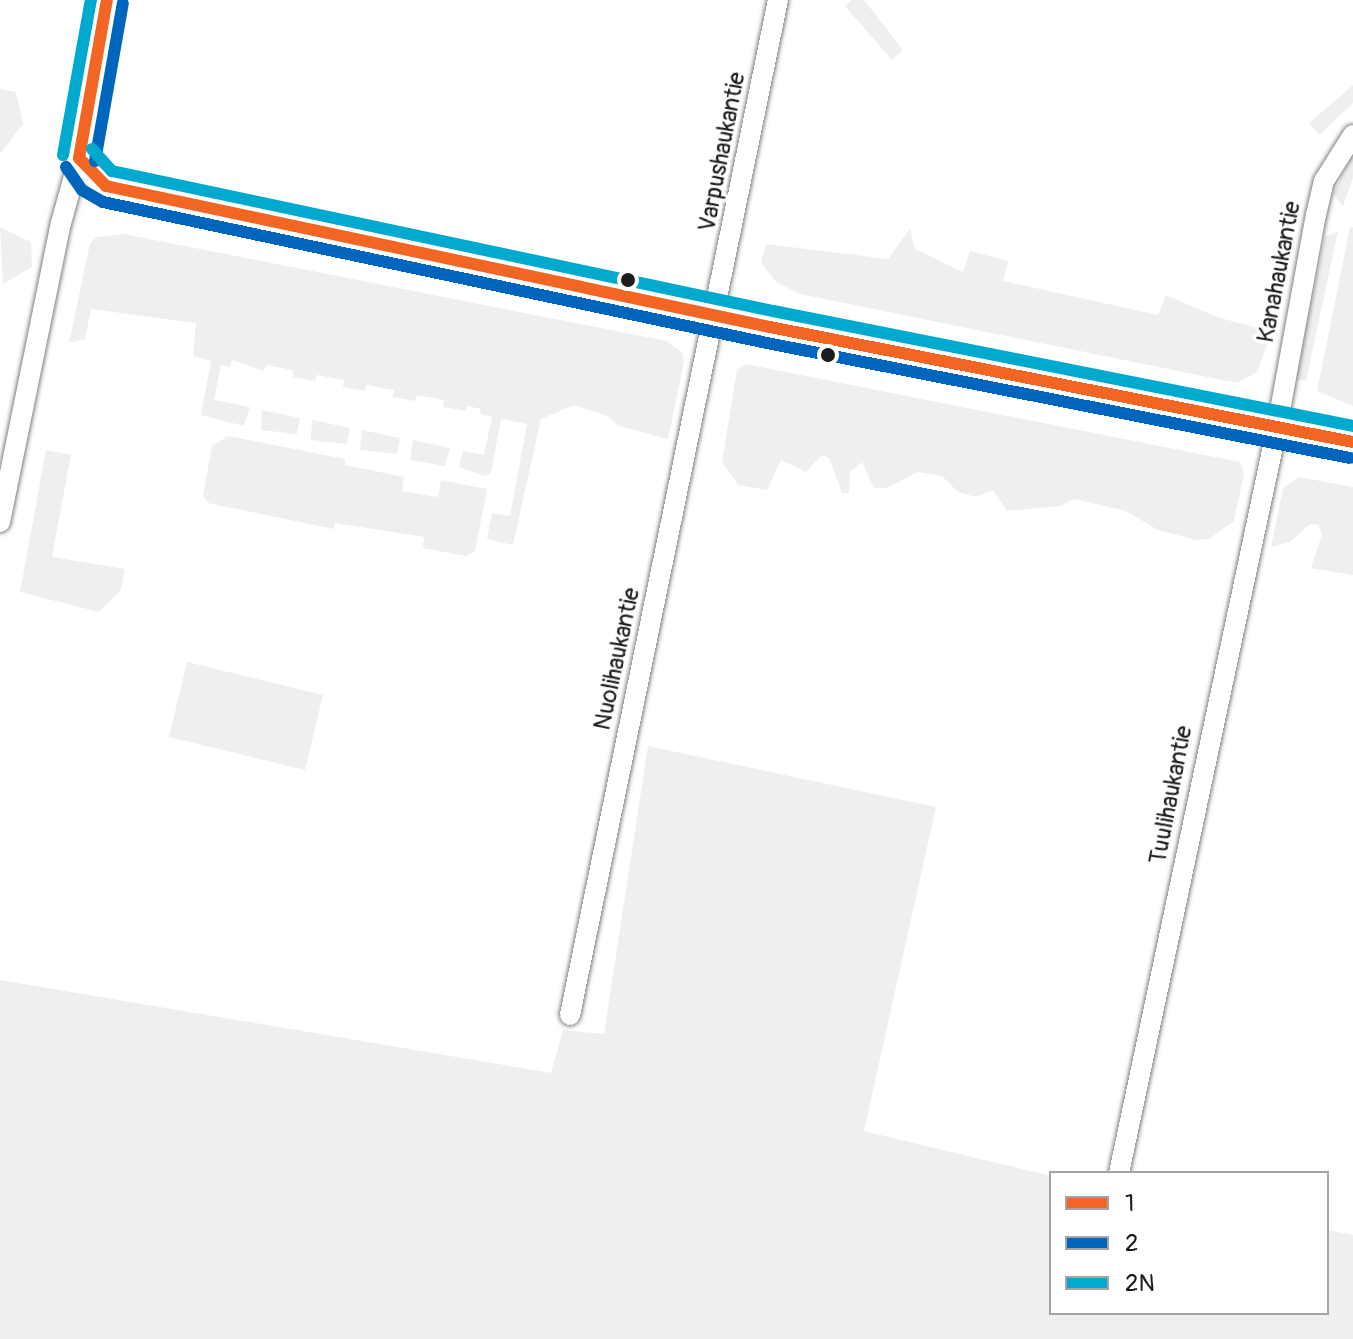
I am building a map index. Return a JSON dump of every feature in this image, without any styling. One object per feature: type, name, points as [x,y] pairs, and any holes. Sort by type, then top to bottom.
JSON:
[{"type":"street","points":[[0,522],[61,223],[79,158],[107,0]]},
{"type":"street","name":"Varpushaukantie","points":[[716,314],[778,0]]},
{"type":"street","name":"Kanahaukantie","points":[[1277,427],[1324,181],[1353,135]]},
{"type":"street","points":[[79,158],[93,178],[106,186],[716,314],[1353,442]]},
{"type":"street","name":"Nuolihaukantie","points":[[570,1015],[716,314]]},
{"type":"street","name":"Tuulihaukantie","points":[[1119,1171],[1277,427]]},
{"type":"shaded area","points":[[852,0],[864,0],[903,50],[892,60],[845,6]]},
{"type":"shaded area","points":[[1353,85],[1353,103],[1319,135],[1309,123]]},
{"type":"shaded area","points":[[0,89],[16,92],[23,124],[0,154]]},
{"type":"shaded area","points":[[1353,153],[1353,178],[1343,206],[1333,194]]},
{"type":"shaded area","points":[[0,227],[31,242],[32,267],[3,284]]},
{"type":"shaded area","points":[[1350,227],[1353,227],[1353,406],[1317,391]]},
{"type":"shaded area","points":[[910,229],[915,249],[963,272],[970,251],[1008,261],[1003,281],[1158,315],[1166,295],[1217,317],[1272,332],[1257,372],[1239,382],[1227,381],[800,294],[775,281],[761,262],[766,244],[888,259]]},
{"type":"shaded area","points":[[1338,231],[1306,381],[1295,379],[1325,237]]},
{"type":"shaded area","points":[[124,234],[667,341],[682,352],[684,362],[668,439],[619,426],[608,416],[574,405],[541,419],[513,545],[487,539],[492,513],[510,516],[527,424],[501,419],[491,473],[485,476],[459,467],[463,451],[484,455],[492,417],[480,414],[481,409],[467,406],[466,411],[443,407],[444,400],[417,395],[415,401],[393,397],[394,390],[366,385],[365,391],[343,387],[344,380],[317,375],[315,381],[293,377],[293,370],[266,365],[264,371],[232,360],[230,367],[221,365],[214,400],[250,407],[244,426],[201,415],[211,361],[193,356],[196,323],[91,309],[85,339],[69,343],[90,243],[97,237]]},
{"type":"shaded area","points":[[746,364],[1240,462],[1244,474],[1234,521],[1209,539],[1196,540],[1158,530],[1126,511],[1074,499],[1060,506],[1007,511],[993,490],[976,497],[958,492],[942,476],[918,472],[887,488],[874,488],[862,462],[850,472],[849,493],[842,493],[829,458],[822,455],[806,472],[781,460],[767,490],[738,485],[722,462],[737,370]]},
{"type":"shaded area","points":[[262,410],[300,418],[297,434],[261,430]]},
{"type":"shaded area","points":[[312,420],[350,428],[347,444],[311,440]]},
{"type":"shaded area","points":[[362,430],[400,438],[397,454],[360,450]]},
{"type":"shaded area","points":[[228,436],[345,459],[345,465],[404,477],[402,491],[438,497],[441,480],[487,489],[475,551],[466,556],[423,548],[424,537],[335,523],[334,529],[208,503],[203,495],[212,446]]},
{"type":"shaded area","points":[[413,440],[450,448],[445,466],[410,460]]},
{"type":"shaded area","points":[[46,450],[71,455],[52,557],[125,569],[121,590],[99,612],[20,592]]},
{"type":"shaded area","points":[[1299,477],[1353,487],[1353,575],[1311,568],[1322,534],[1318,525],[1310,524],[1290,542],[1271,547],[1283,488]]},
{"type":"shaded area","points":[[187,662],[323,695],[305,770],[169,737]]},
{"type":"shaded area","points":[[648,746],[936,807],[864,1131],[1049,1176],[1049,1315],[1329,1315],[1329,1230],[1353,1235],[1353,1339],[0,1339],[0,980],[551,1073],[563,1030],[604,1034]]},
{"type":"transit line","name":"2N","points":[[63,155],[91,0]]},
{"type":"transit line","name":"1","points":[[79,158],[107,0]]},
{"type":"transit line","name":"2","points":[[95,161],[123,3]]},
{"type":"transit line","name":"2N","points":[[92,149],[112,171],[773,311],[1353,426]]},
{"type":"transit line","name":"1","points":[[79,158],[106,186],[770,327],[1353,442]]},
{"type":"transit line","name":"2","points":[[66,167],[82,190],[103,202],[767,343],[1350,458]]}]
